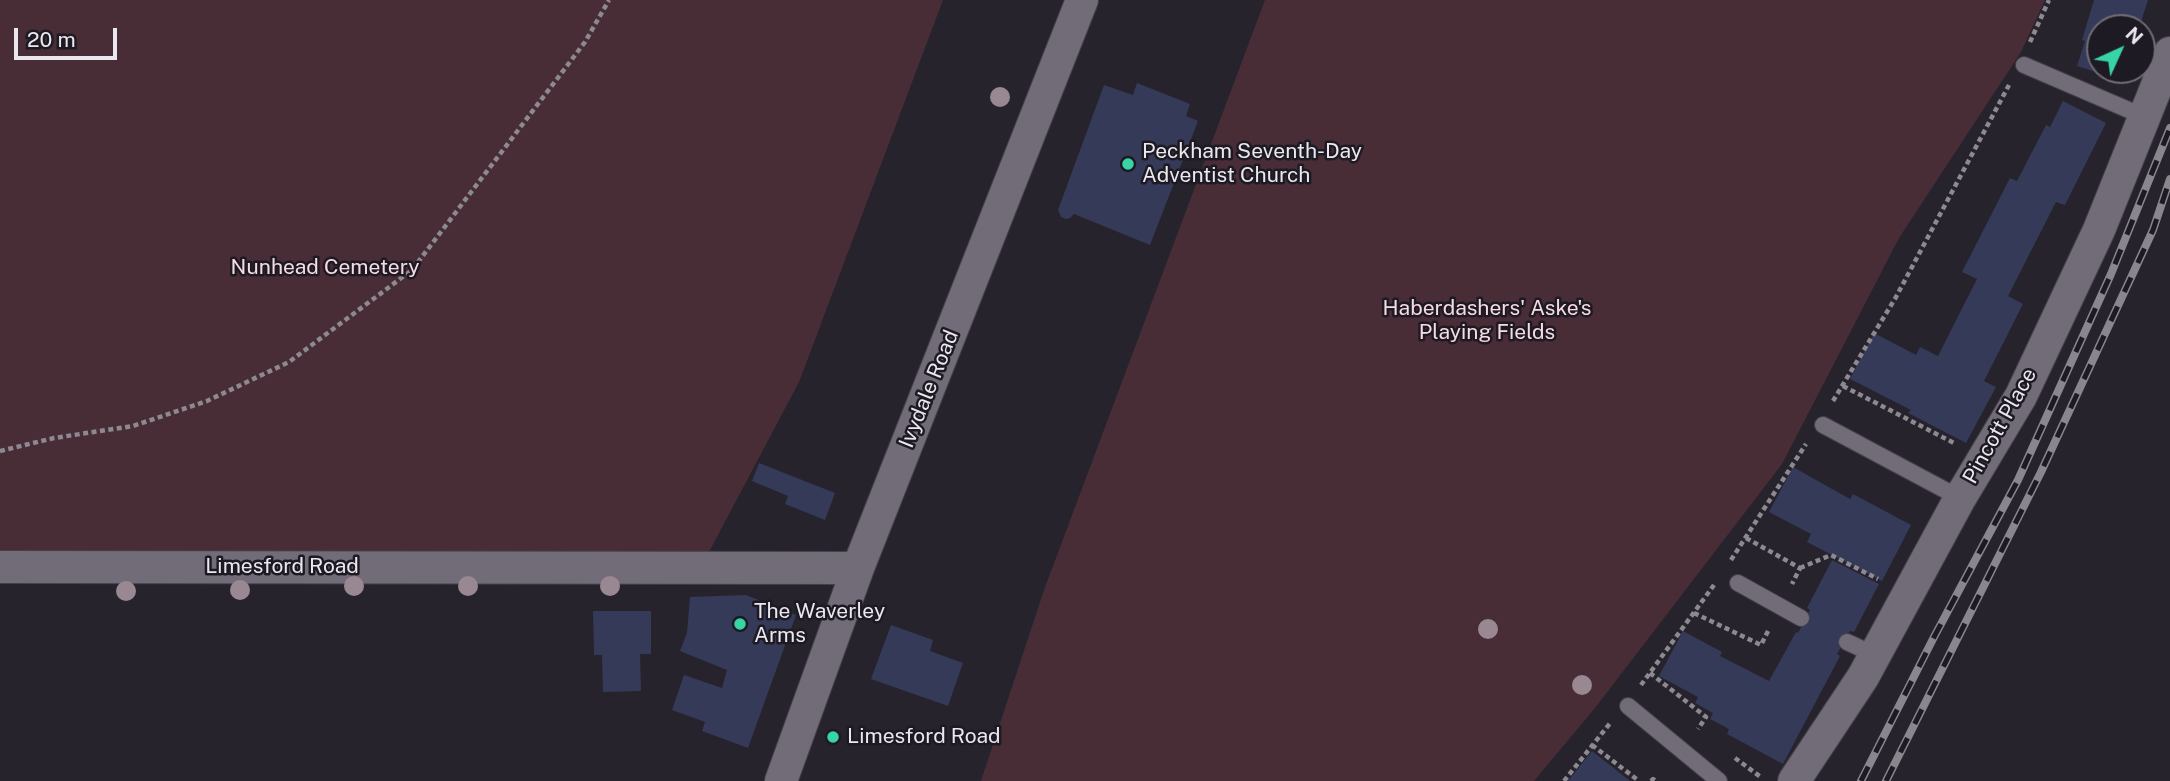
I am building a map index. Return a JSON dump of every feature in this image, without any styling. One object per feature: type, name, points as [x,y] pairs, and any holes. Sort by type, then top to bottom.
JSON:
[{"type":"street","name":"Ivydale Road","points":[[781,781],[858,568],[1082,0]]},
{"type":"street","name":"Pincott Place","points":[[1794,781],[1863,677],[1861,649],[1907,595],[1960,498],[2021,396],[2099,230],[2170,53]]},
{"type":"street","name":"Limesford Road","points":[[0,567],[858,568]]},
{"type":"lane","points":[[2024,65],[2145,117]]},
{"type":"lane","points":[[1823,425],[1960,498]]},
{"type":"lane","points":[[1738,583],[1801,618]]},
{"type":"lane","points":[[1628,706],[1719,781]]},
{"type":"path","points":[[0,451],[54,438],[133,426],[207,401],[289,362],[412,270],[585,42],[609,0]]},
{"type":"path","points":[[1843,386],[1984,458]]},
{"type":"path","points":[[1746,538],[1800,568]]},
{"type":"path","points":[[1694,613],[1761,645],[1800,568],[1831,555],[1907,595]]},
{"type":"path","points":[[1650,673],[1706,717],[1697,728],[1706,736]]},
{"type":"path","points":[[1592,745],[1639,781]]},
{"type":"path","points":[[1726,750],[1764,780],[1770,781]]},
{"type":"green space","name":"Nunhead Cemetery","points":[[0,0],[943,0],[799,382],[701,567],[0,573]]},
{"type":"green space","name":"Haberdashers' Aske's Playing Fields","points":[[1265,0],[2045,0],[2021,52],[1899,238],[1782,464],[1595,708],[1534,781],[981,781],[1044,590]]},
{"type":"building","points":[[2094,0],[2148,0],[2144,14],[2090,14]]},
{"type":"building","points":[[2086,27],[2086,69],[2077,66],[2085,41],[2082,40]]},
{"type":"building","name":"Peckham Seventh-Day Adventist Church","points":[[1137,83],[1190,104],[1186,116],[1198,121],[1150,245],[1074,214],[1066,219],[1061,217],[1058,210],[1104,85],[1133,95]]},
{"type":"building","points":[[2063,101],[2106,123],[2065,205],[2056,202],[2008,296],[2023,304],[1984,381],[1996,387],[1966,443],[1908,413],[1911,410],[1850,379],[1874,333],[1916,355],[1920,347],[1938,356],[1977,279],[1962,272],[2010,178],[2017,181],[2046,125],[2050,127]]},
{"type":"building","points":[[759,463],[835,493],[825,520],[785,504],[788,496],[752,481]]},
{"type":"building","points":[[1793,467],[1850,499],[1853,494],[1911,525],[1882,581],[1807,542],[1811,534],[1769,512]]},
{"type":"building","points":[[1832,560],[1879,584],[1854,632],[1850,631],[1837,654],[1840,656],[1783,764],[1727,734],[1729,729],[1710,719],[1713,713],[1695,703],[1698,697],[1659,676],[1683,631],[1722,652],[1720,656],[1769,681],[1810,610],[1807,608]]},
{"type":"building","points":[[746,595],[796,615],[748,748],[702,731],[705,722],[672,710],[684,675],[722,688],[727,670],[680,651],[687,633],[690,597]]},
{"type":"building","points":[[593,611],[651,611],[651,654],[640,654],[641,691],[603,692],[602,655],[594,655]]},
{"type":"building","points":[[891,625],[933,640],[930,651],[963,663],[948,706],[871,679]]},
{"type":"building","points":[[1592,751],[1615,769],[1630,781],[1568,781]]},
{"type":"railway","points":[[1861,781],[2018,480],[2111,274],[2170,128]]},
{"type":"railway","points":[[1886,781],[2041,472],[2153,230],[2170,179]]},
{"type":"place","name":"Peckham Seventh-Day Adventist Church","points":[[1128,164]]},
{"type":"place","name":"The Waverley Arms","points":[[740,624]]},
{"type":"place","name":"Limesford Road","points":[[833,737]]}]
